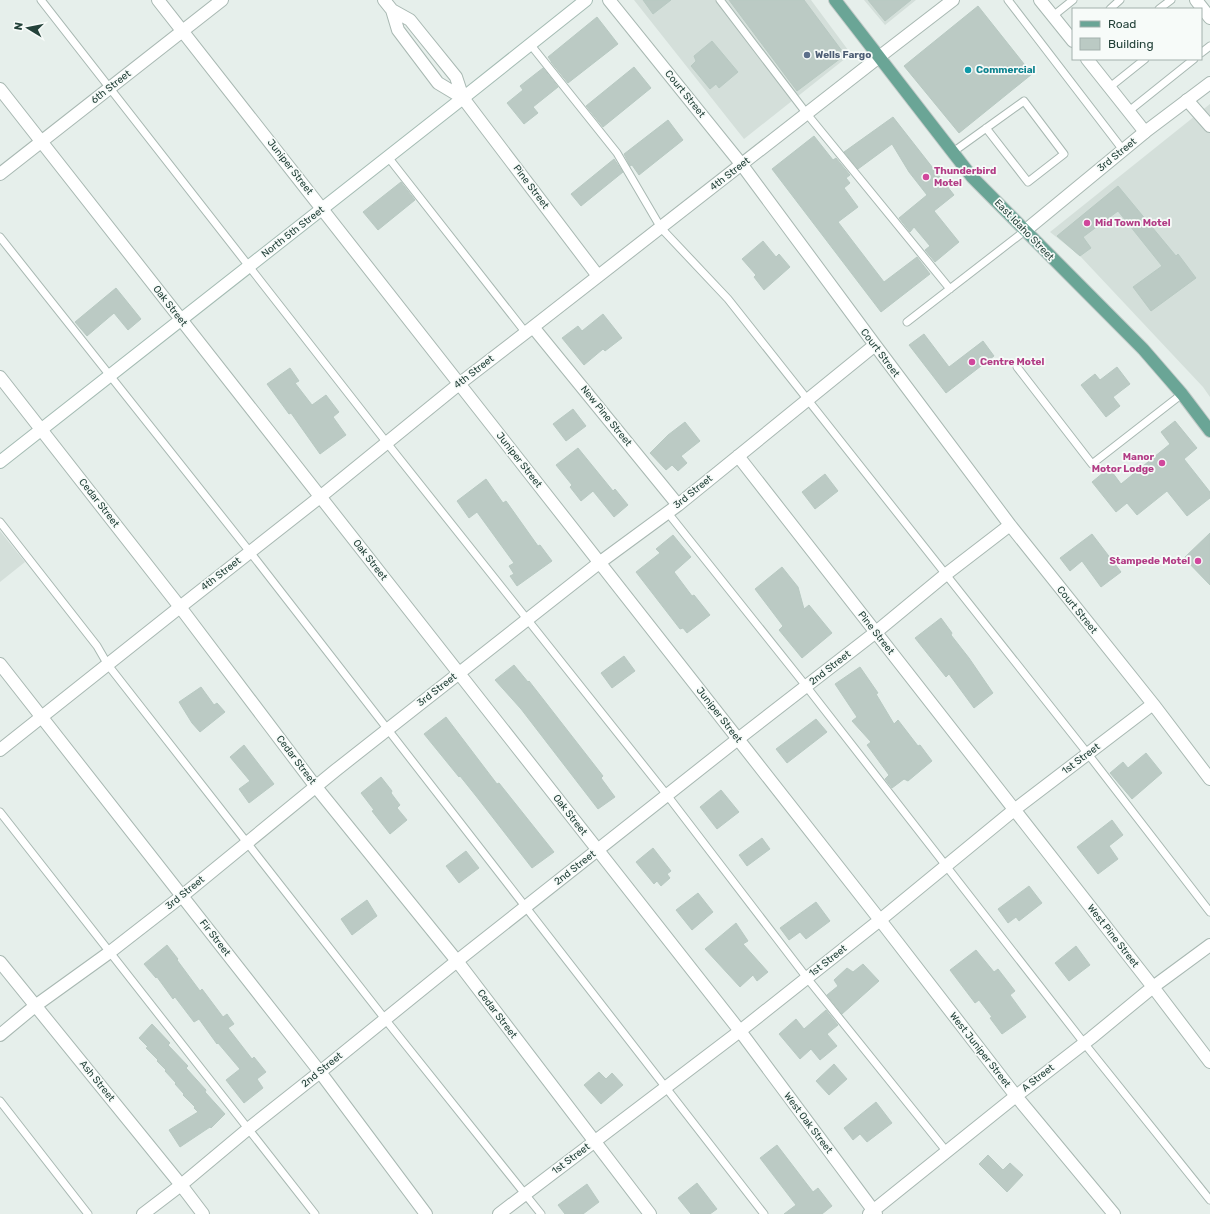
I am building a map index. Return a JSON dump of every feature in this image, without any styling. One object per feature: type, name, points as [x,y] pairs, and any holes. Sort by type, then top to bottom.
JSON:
[{"type":"main road","name":"East Idaho Street","points":[[835,0],[972,177],[1143,349],[1182,394],[1210,431]]},
{"type":"street","name":"Juniper Street","points":[[158,0],[880,920]]},
{"type":"street","name":"6th Street","points":[[0,174],[222,0]]},
{"type":"street","name":"Pine Street","points":[[384,0],[392,10],[398,30],[438,83],[463,98]]},
{"type":"street","name":"North 5th Street","points":[[0,462],[586,0]]},
{"type":"street","name":"Court Street","points":[[609,0],[742,165],[1010,525],[1153,704],[1210,779]]},
{"type":"street","points":[[1040,0],[1072,39]]},
{"type":"street","name":"4th Street","points":[[0,750],[180,606],[320,498],[459,384],[742,165],[947,2]]},
{"type":"street","name":"Pine Street","points":[[392,10],[410,20],[456,77],[463,98],[598,276]]},
{"type":"street","points":[[1091,60],[1145,132]]},
{"type":"street","name":"3rd Street","points":[[1026,230],[1145,132],[1210,83]]},
{"type":"street","name":"Oak Street","points":[[0,90],[740,1031]]},
{"type":"street","points":[[1187,100],[1210,126]]},
{"type":"street","name":"New Pine Street","points":[[530,330],[678,505]]},
{"type":"street","name":"3rd Street","points":[[0,1035],[35,1006],[110,952],[182,896],[316,787],[600,562],[668,513],[875,345]]},
{"type":"street","name":"Cedar Street","points":[[0,377],[180,606],[316,787],[457,961],[650,1214]]},
{"type":"street","name":"Pine Street","points":[[738,456],[1014,810]]},
{"type":"street","name":"2nd Street","points":[[142,1214],[181,1185],[248,1129],[457,961],[1010,525]]},
{"type":"street","name":"Fir Street","points":[[0,664],[320,1072],[426,1214]]},
{"type":"street","name":"1st Street","points":[[499,1214],[740,1031],[880,920],[1014,810],[1153,704]]},
{"type":"street","name":"West Pine Street","points":[[1014,810],[1210,1062]]},
{"type":"street","name":"West Juniper Street","points":[[880,920],[1016,1096],[1114,1214]]},
{"type":"street","name":"A Street","points":[[873,1213],[1016,1096],[1153,987],[1210,944]]},
{"type":"street","name":"Ash Street","points":[[0,962],[203,1214]]},
{"type":"street","name":"West Oak Street","points":[[740,1031],[873,1213]]},
{"type":"lane","points":[[41,0],[387,443],[667,796],[807,978],[947,1152]]},
{"type":"lane","points":[[720,0],[807,114],[950,289]]},
{"type":"lane","points":[[1008,0],[1123,150]]},
{"type":"lane","points":[[1053,16],[1073,0]]},
{"type":"lane","points":[[1111,8],[1120,0]]},
{"type":"lane","points":[[1161,8],[1171,0]]},
{"type":"lane","points":[[530,44],[617,153],[660,228],[728,299],[1088,754],[1210,912]]},
{"type":"lane","points":[[1202,52],[1210,46]]},
{"type":"lane","points":[[1110,87],[1144,60]]},
{"type":"lane","points":[[1129,111],[1193,60]]},
{"type":"lane","points":[[953,152],[986,128],[1024,101],[1064,154],[1028,182],[986,128]]},
{"type":"lane","points":[[388,157],[530,330]]},
{"type":"lane","points":[[907,322],[1026,230]]},
{"type":"lane","points":[[0,237],[250,552],[764,1214]]},
{"type":"lane","points":[[1017,366],[1092,464],[1182,394]]},
{"type":"lane","points":[[668,513],[947,865],[1084,1043],[1210,1200]]},
{"type":"lane","points":[[0,522],[97,646],[108,664],[385,1019],[541,1214]]},
{"type":"lane","points":[[0,812],[315,1214]]},
{"type":"lane","points":[[0,1101],[88,1214]]},
{"type":"shaded area","points":[[634,0],[811,0],[851,54],[744,139]]},
{"type":"shaded area","points":[[864,0],[916,0],[885,25]]},
{"type":"shaded area","points":[[1210,104],[1210,397],[1203,387],[1080,256],[1050,232]]},
{"type":"shaded area","points":[[0,531],[25,562],[0,582]]},
{"type":"building","points":[[643,0],[671,0],[653,14]]},
{"type":"building","points":[[729,0],[804,0],[845,55],[797,91]]},
{"type":"building","points":[[868,0],[911,0],[885,21]]},
{"type":"building","name":"Commercial","points":[[978,6],[1032,74],[959,133],[904,66]]},
{"type":"building","points":[[597,17],[618,44],[568,83],[548,57]]},
{"type":"building","points":[[712,41],[738,72],[719,88],[716,84],[710,89],[691,66],[696,61],[694,56]]},
{"type":"building","points":[[634,67],[651,88],[603,127],[586,106]]},
{"type":"building","points":[[543,68],[558,87],[533,107],[538,113],[524,124],[507,103],[523,90],[520,86]]},
{"type":"building","name":"Thunderbird Motel","points":[[893,117],[954,195],[934,211],[959,242],[935,262],[925,250],[930,246],[914,227],[910,232],[899,218],[927,195],[909,172],[892,144],[858,169],[844,152]]},
{"type":"building","points":[[668,120],[683,140],[639,175],[632,165],[630,166],[624,154]]},
{"type":"building","points":[[814,136],[833,160],[836,158],[850,175],[846,178],[850,183],[844,188],[858,207],[838,222],[884,282],[917,257],[930,274],[881,312],[772,169]]},
{"type":"building","points":[[614,159],[623,172],[581,206],[571,194]]},
{"type":"building","points":[[401,182],[415,200],[378,230],[363,212]]},
{"type":"building","points":[[1118,186],[1176,256],[1178,254],[1196,278],[1151,311],[1133,287],[1162,266],[1118,211],[1083,237],[1091,248],[1080,256],[1057,236]]},
{"type":"building","points":[[763,241],[776,257],[779,254],[790,267],[764,290],[754,277],[756,275],[742,259]]},
{"type":"building","points":[[116,288],[141,319],[128,330],[114,313],[87,336],[75,322]]},
{"type":"building","points":[[603,314],[622,338],[605,351],[603,349],[584,365],[562,338],[578,326],[582,331]]},
{"type":"building","name":"Centre Motel","points":[[924,334],[949,367],[983,341],[994,356],[946,393],[909,345]]},
{"type":"building","points":[[1117,367],[1130,384],[1113,397],[1120,406],[1106,417],[1081,385],[1095,374],[1100,380]]},
{"type":"building","points":[[290,368],[299,381],[295,383],[312,405],[326,395],[339,412],[333,417],[346,435],[320,454],[291,413],[289,414],[267,384]]},
{"type":"building","points":[[573,409],[586,426],[566,441],[553,424]]},
{"type":"building","points":[[1175,421],[1197,448],[1184,459],[1210,492],[1210,498],[1187,516],[1167,491],[1137,515],[1127,503],[1116,512],[1092,482],[1109,468],[1121,484],[1170,444],[1161,432]]},
{"type":"building","points":[[685,422],[700,441],[681,456],[687,463],[678,471],[672,465],[666,470],[650,453],[668,435]]},
{"type":"building","points":[[578,448],[613,491],[615,489],[628,505],[614,517],[593,491],[581,501],[570,487],[572,485],[556,465]]},
{"type":"building","points":[[825,474],[838,491],[815,509],[802,492]]},
{"type":"building","points":[[486,479],[503,503],[506,501],[538,546],[540,545],[552,561],[517,586],[510,576],[514,574],[509,566],[514,563],[477,512],[469,518],[457,501]]},
{"type":"building","name":"Stampede Motel","points":[[1210,533],[1210,585],[1184,558]]},
{"type":"building","points":[[1092,534],[1121,572],[1101,587],[1082,561],[1070,571],[1060,558]]},
{"type":"building","points":[[673,535],[691,557],[674,572],[692,596],[694,595],[710,615],[687,633],[683,628],[680,629],[636,572],[660,553],[656,549]]},
{"type":"building","points":[[782,567],[798,587],[804,609],[809,605],[832,633],[802,658],[779,630],[783,626],[755,589]]},
{"type":"building","points":[[941,618],[952,633],[951,635],[993,693],[974,708],[949,674],[946,677],[915,638]]},
{"type":"building","points":[[624,656],[635,671],[612,688],[601,673]]},
{"type":"building","points":[[514,665],[528,682],[529,681],[603,776],[601,778],[615,797],[598,809],[521,709],[495,680]]},
{"type":"building","points":[[860,667],[878,693],[876,694],[894,724],[898,720],[918,746],[920,745],[932,761],[908,781],[904,779],[892,788],[885,779],[889,775],[867,745],[871,742],[852,721],[857,717],[835,684]]},
{"type":"building","points":[[201,687],[214,705],[217,703],[225,712],[200,732],[192,723],[179,702]]},
{"type":"building","points":[[446,717],[497,784],[499,783],[554,852],[532,868],[460,776],[459,777],[424,734]]},
{"type":"building","points":[[816,719],[827,732],[787,763],[776,749]]},
{"type":"building","points":[[244,745],[274,784],[249,803],[239,789],[250,781],[230,757]]},
{"type":"building","points":[[1146,753],[1162,773],[1132,799],[1110,773],[1123,762],[1128,768]]},
{"type":"building","points":[[381,777],[392,791],[391,793],[400,805],[397,808],[407,820],[390,834],[372,811],[374,810],[361,793]]},
{"type":"building","points":[[721,790],[739,812],[717,829],[700,807]]},
{"type":"building","points":[[1112,820],[1123,835],[1109,846],[1118,859],[1098,874],[1077,847]]},
{"type":"building","points":[[762,838],[770,849],[747,866],[739,855]]},
{"type":"building","points":[[653,848],[671,871],[667,874],[670,878],[661,886],[657,881],[654,884],[636,862]]},
{"type":"building","points":[[466,851],[479,868],[459,883],[446,866]]},
{"type":"building","points":[[1029,886],[1042,903],[1019,921],[1016,917],[1008,923],[998,909]]},
{"type":"building","points":[[698,893],[713,912],[692,930],[676,910]]},
{"type":"building","points":[[367,900],[377,916],[352,935],[341,919]]},
{"type":"building","points":[[816,902],[830,921],[806,939],[800,932],[789,940],[780,928]]},
{"type":"building","points":[[736,923],[748,941],[743,944],[768,972],[757,981],[753,975],[740,987],[705,949]]},
{"type":"building","points":[[167,945],[200,991],[202,989],[223,1017],[227,1014],[234,1024],[228,1028],[252,1059],[254,1057],[266,1072],[257,1079],[263,1088],[244,1103],[226,1080],[240,1069],[218,1043],[217,1044],[199,1019],[194,1022],[175,997],[173,999],[157,977],[156,978],[144,964]]},
{"type":"building","points":[[1076,946],[1090,965],[1069,981],[1055,963]]},
{"type":"building","points":[[976,950],[994,972],[998,969],[1015,991],[1010,995],[1026,1017],[1002,1034],[990,1018],[992,1017],[979,1000],[975,1003],[950,970]]},
{"type":"building","points":[[863,964],[879,981],[842,1014],[827,995],[838,986],[834,980],[847,968],[853,972]]},
{"type":"building","points":[[826,1010],[838,1025],[827,1034],[837,1046],[820,1060],[811,1049],[800,1059],[779,1034],[796,1019],[804,1029]]},
{"type":"building","points":[[152,1024],[170,1043],[168,1045],[188,1066],[186,1068],[225,1114],[211,1128],[210,1127],[180,1147],[169,1130],[198,1112],[183,1095],[184,1094],[175,1084],[176,1083],[157,1061],[158,1060],[146,1048],[148,1047],[139,1038]]},
{"type":"building","points":[[834,1064],[847,1079],[829,1095],[816,1081]]},
{"type":"building","points":[[599,1072],[606,1079],[612,1073],[623,1085],[601,1104],[584,1085]]},
{"type":"building","points":[[876,1102],[892,1123],[867,1142],[860,1134],[853,1140],[844,1128]]},
{"type":"building","points":[[777,1145],[813,1192],[818,1188],[832,1206],[822,1214],[784,1214],[796,1205],[760,1158]]},
{"type":"building","points":[[988,1155],[1003,1170],[1010,1163],[1023,1175],[1007,1192],[979,1164]]},
{"type":"building","points":[[697,1183],[717,1209],[710,1214],[691,1214],[678,1198]]},
{"type":"building","points":[[587,1184],[599,1202],[583,1214],[565,1214],[558,1205]]},
{"type":"place","name":"Wells Fargo","points":[[807,55]]},
{"type":"place","name":"Commercial","points":[[968,70]]},
{"type":"place","name":"Thunderbird Motel","points":[[926,177]]},
{"type":"place","name":"Mid Town Motel","points":[[1087,223]]},
{"type":"place","name":"Centre Motel","points":[[972,362]]},
{"type":"place","name":"Manor Motor Lodge","points":[[1162,463]]},
{"type":"place","name":"Stampede Motel","points":[[1198,561]]}]
